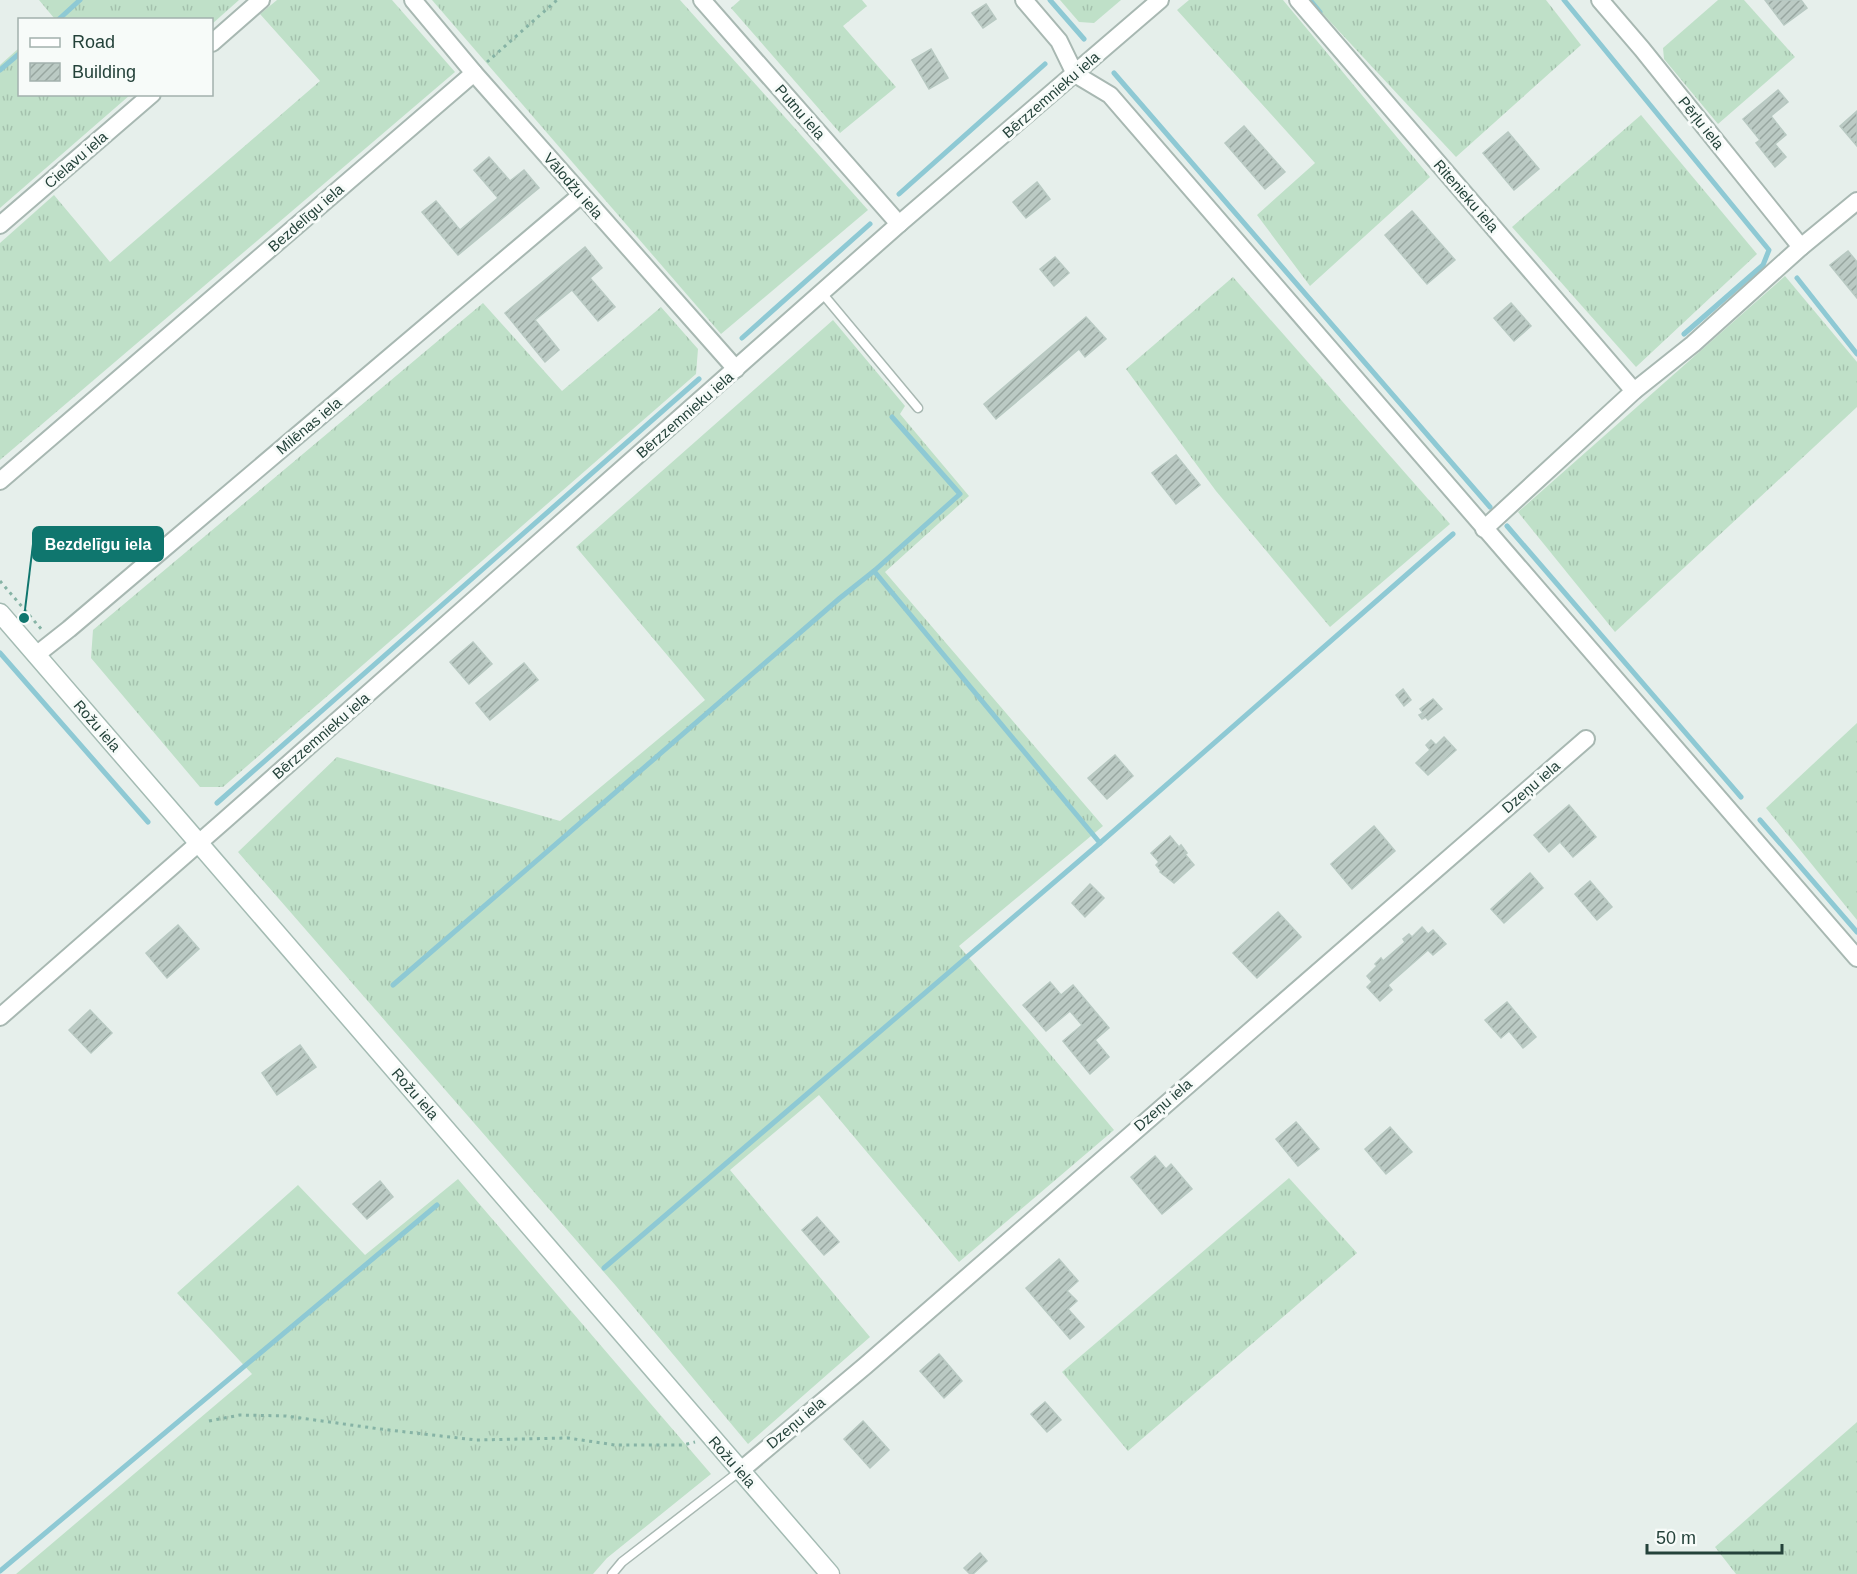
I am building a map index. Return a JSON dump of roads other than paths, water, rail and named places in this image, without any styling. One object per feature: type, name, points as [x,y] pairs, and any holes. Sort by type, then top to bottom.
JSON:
[{"type":"street","points":[[213,42],[261,0]]},
{"type":"street","name":"Vālodžu iela","points":[[413,0],[474,73],[736,369]]},
{"type":"street","name":"Putnu iela","points":[[702,0],[899,224]]},
{"type":"street","points":[[1024,0],[1059,41],[1075,74],[1110,95],[1857,958]]},
{"type":"street","name":"Bērzzemnieku iela","points":[[0,1017],[899,224],[1160,0]]},
{"type":"street","name":"Ritenieku iela","points":[[1298,0],[1634,391]]},
{"type":"street","name":"Pērļu iela","points":[[1600,0],[1801,247]]},
{"type":"street","name":"Bezdelīgu iela","points":[[0,481],[474,73]]},
{"type":"street","name":"Cielavu iela","points":[[0,225],[150,96]]},
{"type":"street","name":"Milēnas iela","points":[[36,655],[78,622],[581,195]]},
{"type":"street","points":[[1484,529],[1634,391],[1693,345],[1801,247],[1857,201]]},
{"type":"street","name":"Rožu iela","points":[[0,613],[205,838],[711,1437],[830,1574]]},
{"type":"street","name":"Dzeņu iela","points":[[740,1471],[874,1358],[1586,739]]},
{"type":"lane","points":[[822,293],[918,408]]},
{"type":"lane","points":[[612,1574],[622,1562],[740,1471]]},
{"type":"waterway","points":[[60,18],[80,0]]},
{"type":"waterway","points":[[1050,0],[1084,39]]},
{"type":"waterway","points":[[1310,0],[1320,12]]},
{"type":"waterway","points":[[1564,0],[1769,250],[1763,265],[1684,334]]},
{"type":"waterway","points":[[0,70],[18,55]]},
{"type":"waterway","points":[[899,194],[1045,64]]},
{"type":"waterway","points":[[1114,73],[1490,507]]},
{"type":"waterway","points":[[742,338],[870,224]]},
{"type":"waterway","points":[[1797,278],[1857,354]]},
{"type":"waterway","points":[[217,803],[699,379]]},
{"type":"waterway","points":[[393,985],[874,571],[960,494],[892,417]]},
{"type":"waterway","points":[[1507,526],[1741,797]]},
{"type":"waterway","points":[[604,1268],[1100,843],[1453,534]]},
{"type":"waterway","points":[[874,571],[1100,843]]},
{"type":"waterway","points":[[0,653],[148,822]]},
{"type":"waterway","points":[[1760,820],[1857,932]]},
{"type":"waterway","points":[[0,1571],[437,1205]]},
{"type":"place","name":"Bezdelīgu iela","points":[[24,618]]}]
